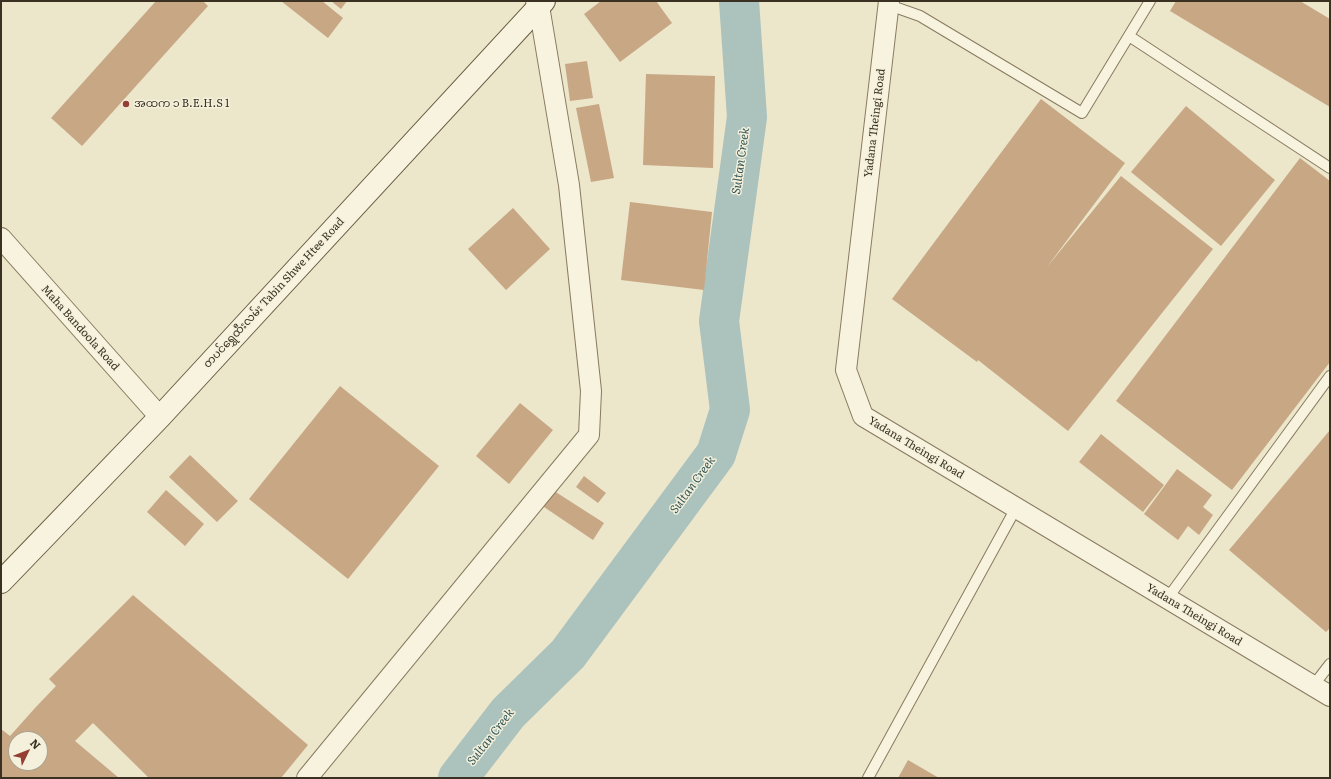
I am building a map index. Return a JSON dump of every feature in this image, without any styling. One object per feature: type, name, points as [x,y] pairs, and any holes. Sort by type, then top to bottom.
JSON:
[{"type":"main road","name":"တပင်ရွှေထီးလမ်း Tabin Shwe Htee Road","points":[[1,582],[160,417],[539,3]]},
{"type":"street","points":[[307,778],[589,435],[591,391],[568,185],[539,3]]},
{"type":"street","name":"Yadana Theingi Road","points":[[889,3],[846,370],[863,416],[1322,691]]},
{"type":"street","name":"Maha Bandoola Road","points":[[1,238],[160,417]]},
{"type":"lane","points":[[889,3],[920,16],[1082,113],[1150,1]]},
{"type":"lane","points":[[1128,36],[1330,168]]},
{"type":"lane","points":[[1167,599],[1330,376]]},
{"type":"lane","points":[[868,778],[1016,508]]},
{"type":"lane","points":[[1322,691],[1330,664]]},
{"type":"building","points":[[156,1],[203,1],[208,6],[82,146],[51,118]]},
{"type":"building","points":[[281,1],[322,1],[343,18],[328,38]]},
{"type":"building","points":[[331,1],[347,1],[341,9]]},
{"type":"building","points":[[601,1],[656,1],[672,23],[620,62],[584,14]]},
{"type":"building","points":[[1176,1],[1300,1],[1330,19],[1330,107],[1170,11]]},
{"type":"building","points":[[587,61],[593,98],[570,101],[565,64]]},
{"type":"building","points":[[646,74],[715,76],[713,168],[643,165]]},
{"type":"building","points":[[1041,99],[1125,163],[1047,267],[1121,176],[1213,249],[1068,431],[978,360],[977,362],[892,299]]},
{"type":"building","points":[[599,104],[614,178],[591,182],[576,108]]},
{"type":"building","points":[[1186,106],[1275,180],[1221,246],[1131,172]]},
{"type":"building","points":[[1300,158],[1330,181],[1330,362],[1232,490],[1116,401]]},
{"type":"building","points":[[630,202],[712,212],[704,290],[621,280]]},
{"type":"building","points":[[513,208],[550,249],[506,290],[468,249]]},
{"type":"building","points":[[340,386],[439,466],[348,579],[249,499]]},
{"type":"building","points":[[520,403],[553,430],[509,484],[476,456]]},
{"type":"building","points":[[1330,430],[1330,628],[1326,632],[1229,550]]},
{"type":"building","points":[[1101,434],[1164,485],[1143,512],[1079,462]]},
{"type":"building","points":[[190,455],[238,501],[217,522],[169,477]]},
{"type":"building","points":[[1177,469],[1212,495],[1203,507],[1213,515],[1199,535],[1188,526],[1178,540],[1144,514]]},
{"type":"building","points":[[584,476],[606,493],[598,503],[576,487]]},
{"type":"building","points":[[551,489],[604,523],[593,540],[541,505]]},
{"type":"building","points":[[166,490],[204,524],[185,546],[147,512]]},
{"type":"building","points":[[133,595],[308,745],[281,778],[149,778],[93,723],[75,741],[119,778],[1,778],[1,729],[8,734],[8,771],[48,771],[48,731],[14,731],[56,686],[49,679]]},
{"type":"building","points":[[908,760],[939,778],[898,778]]},
{"type":"waterway","name":"Sultan Creek","points":[[458,778],[508,713],[568,654],[716,454],[730,410],[719,321],[747,117],[739,1]]},
{"type":"place","name":"အထက ၁ B.E.H.S 1","points":[[126,104]]}]
